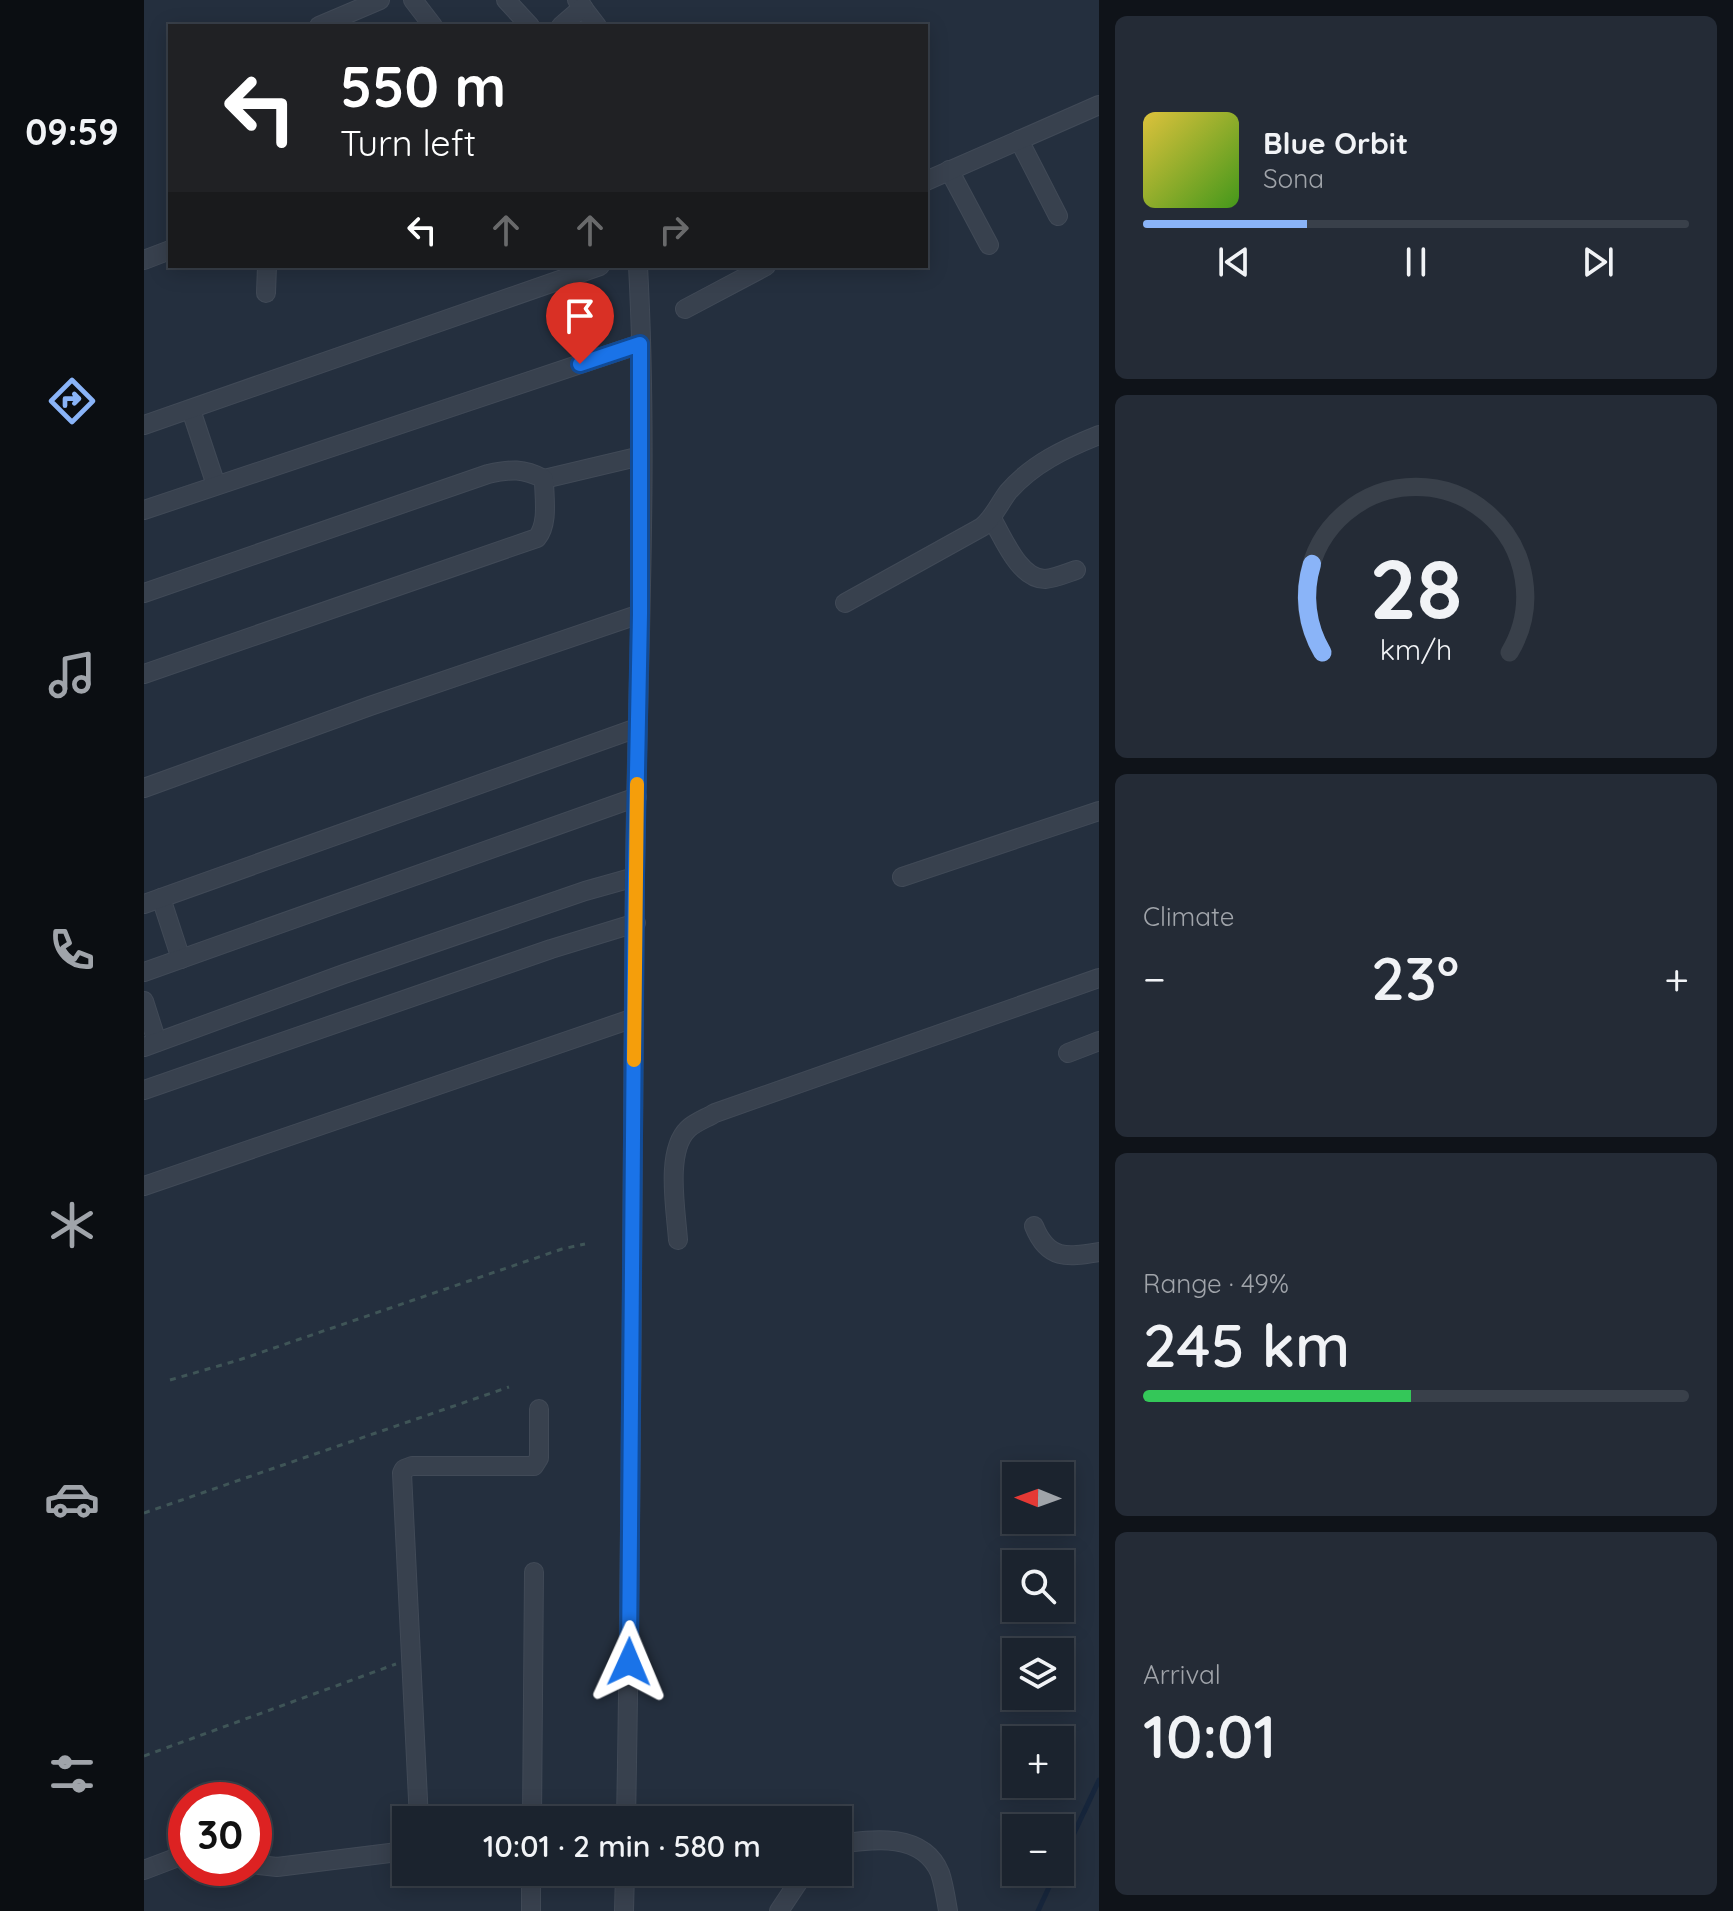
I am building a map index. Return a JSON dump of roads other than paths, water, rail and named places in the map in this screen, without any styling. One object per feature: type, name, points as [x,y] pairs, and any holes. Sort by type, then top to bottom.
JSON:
[{"type":"street","points":[[324,24],[380,0]]},
{"type":"street","points":[[413,0],[431,24]]},
{"type":"street","points":[[506,0],[528,24]]},
{"type":"street","points":[[563,24],[580,4],[595,24]]},
{"type":"street","points":[[928,178],[1099,105]]},
{"type":"street","points":[[1019,140],[1058,216]]},
{"type":"street","points":[[949,170],[989,245]]},
{"type":"street","points":[[144,260],[168,251]]},
{"type":"street","points":[[266,293],[267,268]]},
{"type":"street","points":[[144,425],[594,268]]},
{"type":"street","points":[[626,1806],[640,614],[638,268]]},
{"type":"street","points":[[685,309],[762,268]]},
{"type":"street","points":[[144,510],[640,344]]},
{"type":"street","points":[[191,410],[216,485]]},
{"type":"street","points":[[845,603],[974,533],[992,519],[1008,493],[1029,472],[1068,447],[1099,435]]},
{"type":"street","points":[[144,593],[488,474],[514,468],[544,479],[641,456]]},
{"type":"street","points":[[144,674],[537,538],[544,520],[544,479]]},
{"type":"street","points":[[992,519],[1011,551],[1032,575],[1041,579],[1051,578],[1076,570]]},
{"type":"street","points":[[144,788],[383,701],[640,614]]},
{"type":"street","points":[[181,959],[153,901],[637,728]]},
{"type":"street","points":[[144,972],[637,797]]},
{"type":"street","points":[[902,877],[1099,811]]},
{"type":"street","points":[[144,1001],[150,1044],[585,891],[635,877]]},
{"type":"street","points":[[144,1090],[551,949],[636,923]]},
{"type":"street","points":[[678,1240],[674,1170],[677,1143],[688,1128],[715,1113],[1099,978]]},
{"type":"street","points":[[144,1186],[634,1018]]},
{"type":"street","points":[[1068,1053],[1099,1041]]},
{"type":"street","points":[[1034,1226],[1045,1246],[1061,1255],[1099,1252]]},
{"type":"street","points":[[418,1806],[404,1469],[412,1466],[534,1466],[539,1458],[539,1409]]},
{"type":"street","points":[[532,1806],[534,1572]]},
{"type":"street","points":[[852,1843],[888,1839],[912,1844],[931,1859],[939,1872],[948,1911]]},
{"type":"street","points":[[272,1866],[392,1853]]},
{"type":"street","points":[[144,1870],[168,1861]]},
{"type":"street","points":[[531,1886],[531,1911]]},
{"type":"street","points":[[624,1911],[625,1886]]},
{"type":"street","points":[[779,1911],[796,1886]]},
{"type":"waterway","points":[[1074,1833],[1099,1780]]},
{"type":"waterway","points":[[1038,1911],[1050,1886]]}]
